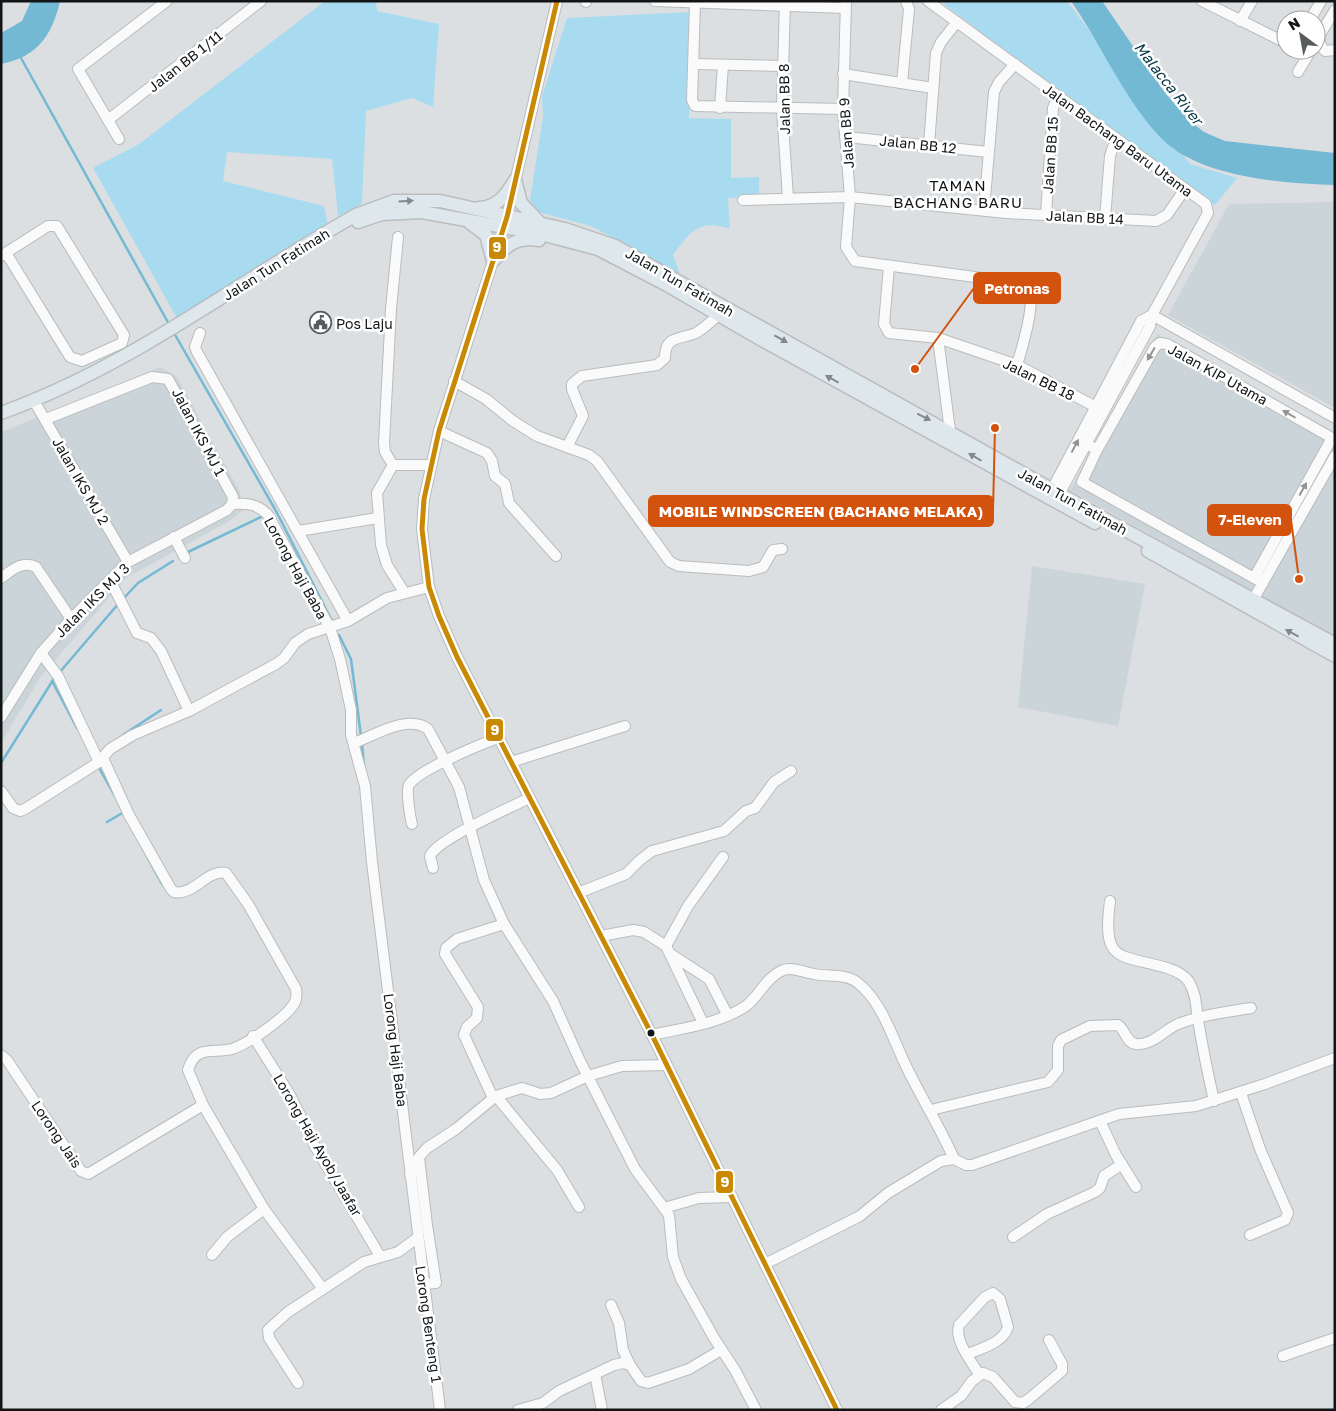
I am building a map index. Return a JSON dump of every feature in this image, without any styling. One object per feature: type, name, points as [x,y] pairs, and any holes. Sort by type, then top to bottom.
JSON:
[{"type":"main road","points":[[459,205],[479,208],[493,205],[506,195],[515,180]]},
{"type":"main road","points":[[515,180],[517,194],[525,210],[538,221],[550,226]]},
{"type":"main road","name":"Jalan Tun Fatimah","points":[[183,327],[348,219],[375,207],[394,202],[422,200],[459,205],[506,222],[570,240],[610,254],[718,316],[1335,644]]},
{"type":"main road","name":"Jalan Tun Fatimah","points":[[1,421],[40,409],[101,379],[340,232],[364,220],[382,214],[404,212],[437,214],[462,220],[550,226],[594,237],[615,246],[950,431],[1054,496],[1335,656]]},
{"type":"main road","points":[[462,220],[474,224],[486,235],[493,261]]},
{"type":"main road","points":[[493,261],[501,250],[516,240],[526,238],[550,241],[570,240]]},
{"type":"main road","name":"Jalan Tun Fatimah","points":[[1,412],[40,409]]},
{"type":"street","points":[[119,139],[78,69],[167,1]]},
{"type":"street","name":"Jalan BB 1/11","points":[[108,120],[261,1]]},
{"type":"street","points":[[557,1],[506,222],[454,381],[430,465],[422,529],[429,587],[450,640],[529,798],[652,1035],[837,1410]]},
{"type":"street","points":[[655,1],[845,5]]},
{"type":"street","points":[[902,83],[909,9],[906,1]]},
{"type":"street","name":"Jalan Bachang Baru Utama","points":[[928,1],[1206,204],[1208,213],[1152,315]]},
{"type":"street","points":[[1202,1],[1276,38]]},
{"type":"street","points":[[1240,21],[1252,1]]},
{"type":"street","points":[[695,3],[693,104],[698,108],[843,108]]},
{"type":"street","name":"Jalan BB 8","points":[[785,3],[782,109],[788,198]]},
{"type":"street","name":"Jalan BB 9","points":[[845,5],[843,108],[847,137],[850,197],[846,247],[855,261],[889,266]]},
{"type":"street","points":[[1326,25],[1335,10]]},
{"type":"street","points":[[929,145],[938,47],[956,22]]},
{"type":"street","points":[[1298,72],[1305,60]]},
{"type":"street","points":[[694,64],[783,66]]},
{"type":"street","points":[[984,210],[994,92],[999,82],[1015,64]]},
{"type":"street","points":[[720,108],[723,65]]},
{"type":"street","points":[[843,74],[933,88]]},
{"type":"street","name":"Jalan BB 15","points":[[1046,215],[1053,108],[1058,96]]},
{"type":"street","name":"Jalan BB 12","points":[[847,137],[988,152]]},
{"type":"street","points":[[1105,218],[1110,156],[1113,147],[1120,141]]},
{"type":"street","name":"Jalan BB 14","points":[[743,200],[850,197],[984,210],[1145,221],[1162,219],[1185,189]]},
{"type":"street","points":[[55,225],[60,229],[119,327],[124,340],[120,345],[82,361],[74,359],[68,354],[4,254],[48,226],[55,225]]},
{"type":"street","points":[[393,465],[386,452],[384,443],[391,309],[398,237]]},
{"type":"street","points":[[889,266],[1027,284],[1031,291],[1028,318],[1017,365]]},
{"type":"street","name":"Jalan BB 18","points":[[889,266],[884,324],[889,333],[938,338],[1017,365],[1096,407]]},
{"type":"street","points":[[1054,496],[1096,407],[1141,321],[1152,315]]},
{"type":"street","points":[[1152,315],[1335,418]]},
{"type":"street","points":[[1054,496],[1086,444],[1150,326],[1152,315]]},
{"type":"street","points":[[567,447],[583,416],[572,389],[576,379],[582,376],[657,365],[666,358],[667,346],[670,342],[693,334],[718,316]]},
{"type":"street","points":[[200,333],[195,347],[197,352],[348,621]]},
{"type":"street","points":[[938,338],[950,431]]},
{"type":"street","name":"Jalan KIP Utama","points":[[1160,343],[1167,344],[1332,438],[1258,581],[1082,482],[1097,450],[1155,347],[1160,343]]},
{"type":"street","name":"Jalan IKS MJ 1","points":[[40,409],[152,377],[168,379],[233,500]]},
{"type":"street","points":[[454,381],[486,399],[513,422],[537,436],[589,455],[597,461],[662,554],[670,562],[679,566],[749,571],[763,567],[773,550],[782,548]]},
{"type":"street","name":"Jalan IKS MJ 2","points":[[40,409],[128,562]]},
{"type":"street","points":[[439,431],[487,453],[492,461],[495,476],[504,482],[508,503],[556,556]]},
{"type":"street","points":[[1086,444],[1097,450]]},
{"type":"street","points":[[1253,600],[1258,581],[1335,456]]},
{"type":"street","points":[[393,465],[430,465]]},
{"type":"street","points":[[393,465],[377,493],[378,518],[382,554],[404,592]]},
{"type":"street","name":"Jalan IKS MJ 3","points":[[1,717],[41,653],[71,619],[128,562],[226,510],[233,500]]},
{"type":"street","name":"Lorong Haji Baba","points":[[233,500],[262,508],[268,515],[330,628],[345,678],[351,710],[351,735],[359,741],[365,786],[372,862],[418,1238]]},
{"type":"street","points":[[298,530],[378,518]]},
{"type":"street","points":[[174,537],[186,558]]},
{"type":"street","points":[[1,578],[21,565],[31,564],[36,567],[71,619]]},
{"type":"street","points":[[110,580],[137,633],[151,638],[161,651],[190,711]]},
{"type":"street","points":[[1,791],[13,808],[20,811],[101,760],[110,749],[133,735],[190,711],[284,658],[301,638],[318,630],[330,628],[348,621],[379,602],[404,592],[429,587]]},
{"type":"street","points":[[41,653],[58,676],[129,815],[171,889],[178,893],[184,892],[217,872],[226,873],[248,904],[296,989],[295,1003],[286,1014],[234,1048],[216,1049],[202,1053],[190,1064],[188,1076],[264,1209],[323,1288]]},
{"type":"street","points":[[359,741],[404,725],[422,724],[428,730],[459,787],[484,880],[504,924],[553,1001],[588,1076],[640,1176],[669,1215],[673,1257],[681,1278],[721,1350],[736,1370],[756,1410]]},
{"type":"street","points":[[511,762],[625,726]]},
{"type":"street","points":[[412,824],[409,784],[474,746],[499,738]]},
{"type":"street","points":[[578,893],[626,874],[640,860],[652,852],[724,831],[746,810],[755,808],[774,782],[791,771]]},
{"type":"street","points":[[433,868],[430,860],[432,852],[469,828],[529,798]]},
{"type":"street","points":[[703,1023],[669,951],[688,906],[723,857]]},
{"type":"street","points":[[1110,901],[1108,933],[1116,952],[1125,958],[1156,965],[1182,974],[1189,982],[1193,992],[1214,1101]]},
{"type":"street","points":[[504,924],[457,939],[446,948],[445,954],[478,1007],[477,1018],[467,1027],[464,1035],[494,1097],[552,1164],[579,1207]]},
{"type":"street","points":[[600,936],[633,930],[644,932],[709,979],[727,1014]]},
{"type":"street","points":[[652,1035],[703,1023],[747,1005],[782,970],[791,968],[812,974],[847,977],[865,990],[880,1010],[906,1066],[931,1110],[954,1159]]},
{"type":"street","points":[[931,1110],[1048,1082],[1058,1070],[1058,1046],[1061,1040],[1090,1026],[1118,1025],[1135,1044],[1151,1040],[1170,1028],[1198,1018],[1251,1008]]},
{"type":"street","name":"Lorong Haji Ayob/Jaafar","points":[[253,1036],[290,1095],[316,1148],[380,1256]]},
{"type":"street","name":"Lorong Jais","points":[[1,1055],[81,1171],[88,1174],[203,1105]]},
{"type":"street","points":[[765,1264],[860,1216],[888,1192],[941,1161],[954,1159],[966,1165],[972,1165],[1132,1111],[1176,1109],[1214,1101],[1241,1093],[1335,1058]]},
{"type":"street","points":[[411,1173],[418,1158],[427,1148],[456,1129],[494,1097],[522,1088],[540,1094],[551,1093],[588,1076],[636,1064],[666,1065]]},
{"type":"street","points":[[1241,1093],[1260,1149],[1288,1213],[1285,1220],[1250,1235]]},
{"type":"street","points":[[1100,1121],[1136,1187]]},
{"type":"street","points":[[418,1158],[436,1283],[427,1284]]},
{"type":"street","points":[[1013,1238],[1047,1214],[1095,1192],[1100,1188],[1104,1176],[1122,1164]]},
{"type":"street","points":[[664,1208],[699,1198],[732,1197]]},
{"type":"street","points":[[212,1256],[227,1237],[264,1209]]},
{"type":"street","points":[[298,1383],[270,1338],[268,1330],[288,1312],[364,1262],[398,1252],[418,1238]]},
{"type":"street","name":"Lorong Benteng 1","points":[[418,1238],[427,1284],[440,1410]]},
{"type":"street","points":[[968,1354],[990,1344],[1006,1331],[1008,1327],[1000,1299],[993,1293],[985,1297],[959,1325],[957,1335],[978,1374]]},
{"type":"street","points":[[610,1305],[620,1323],[623,1350],[641,1381],[648,1383],[689,1368],[721,1350]]},
{"type":"street","points":[[1283,1356],[1335,1338]]},
{"type":"street","points":[[978,1374],[989,1374],[1018,1407],[1060,1375],[1062,1371],[1062,1364],[1049,1340]]},
{"type":"street","points":[[518,1410],[544,1406],[559,1391],[614,1365],[623,1363],[630,1365]]},
{"type":"street","points":[[596,1374],[602,1410]]},
{"type":"street","points":[[941,1410],[960,1396],[978,1374]]},
{"type":"shaded area","points":[[31,1],[60,1],[52,25],[41,43],[33,50],[14,61],[1,64],[1,33],[22,21]]},
{"type":"shaded area","points":[[325,1],[376,1],[377,11],[439,24],[433,107],[412,98],[366,111],[362,204],[338,216],[332,159],[227,152],[223,181],[324,206],[328,225],[178,320],[93,168],[139,144]]},
{"type":"shaded area","points":[[940,1],[1067,1],[1190,164],[1237,178],[1215,205],[1113,133]]},
{"type":"shaded area","points":[[1071,1],[1102,1],[1166,94],[1190,121],[1204,132],[1225,141],[1335,153],[1335,185],[1267,180],[1243,176],[1197,162],[1178,151],[1161,138],[1136,107]]},
{"type":"shaded area","points":[[691,12],[689,118],[731,119],[731,178],[759,177],[759,197],[728,198],[730,229],[710,225],[696,229],[690,234],[673,255],[680,274],[591,226],[538,212],[530,200],[543,117],[542,96],[567,18]]},
{"type":"shaded area","points":[[1335,202],[1335,408],[1168,315],[1229,204]]},
{"type":"shaded area","points":[[1157,334],[1335,433],[1335,637],[1070,490]]},
{"type":"shaded area","points":[[161,367],[177,377],[240,492],[244,509],[231,520],[126,578],[41,676],[1,743],[1,432]]},
{"type":"shaded area","points":[[1032,566],[1145,584],[1118,726],[1018,707]]},
{"type":"waterway","points":[[21,58],[170,326]]},
{"type":"waterway","points":[[174,333],[276,511],[333,623]]},
{"type":"waterway","points":[[188,552],[261,517]]},
{"type":"waterway","points":[[123,599],[138,583],[173,561]]},
{"type":"waterway","points":[[59,673],[119,603]]},
{"type":"waterway","points":[[339,635],[351,659],[361,736]]},
{"type":"waterway","points":[[1,763],[55,677]]},
{"type":"waterway","points":[[52,681],[77,728]]},
{"type":"waterway","points":[[123,735],[161,710]]},
{"type":"waterway","points":[[362,744],[364,766]]},
{"type":"waterway","points":[[98,766],[116,798]]},
{"type":"waterway","points":[[107,822],[124,812]]},
{"type":"waterway","points":[[137,838],[162,884]]},
{"type":"transit line","name":"9","points":[[557,1],[507,217],[439,431],[424,499],[422,529],[429,587],[457,657],[652,1035],[837,1410]]},
{"type":"place","name":"Pos Laju","points":[[320,323]]},
{"type":"place","name":"Petronas","points":[[915,369]]},
{"type":"place","name":"MOBILE WINDSCREEN (BACHANG MELAKA)","points":[[995,428]]},
{"type":"place","name":"7-Eleven","points":[[1299,579]]},
{"type":"district","name":"TAMAN BACHANG BARU","points":[[958,194]]},
{"type":"water label","name":"Malacca River","points":[[1169,83]]}]
